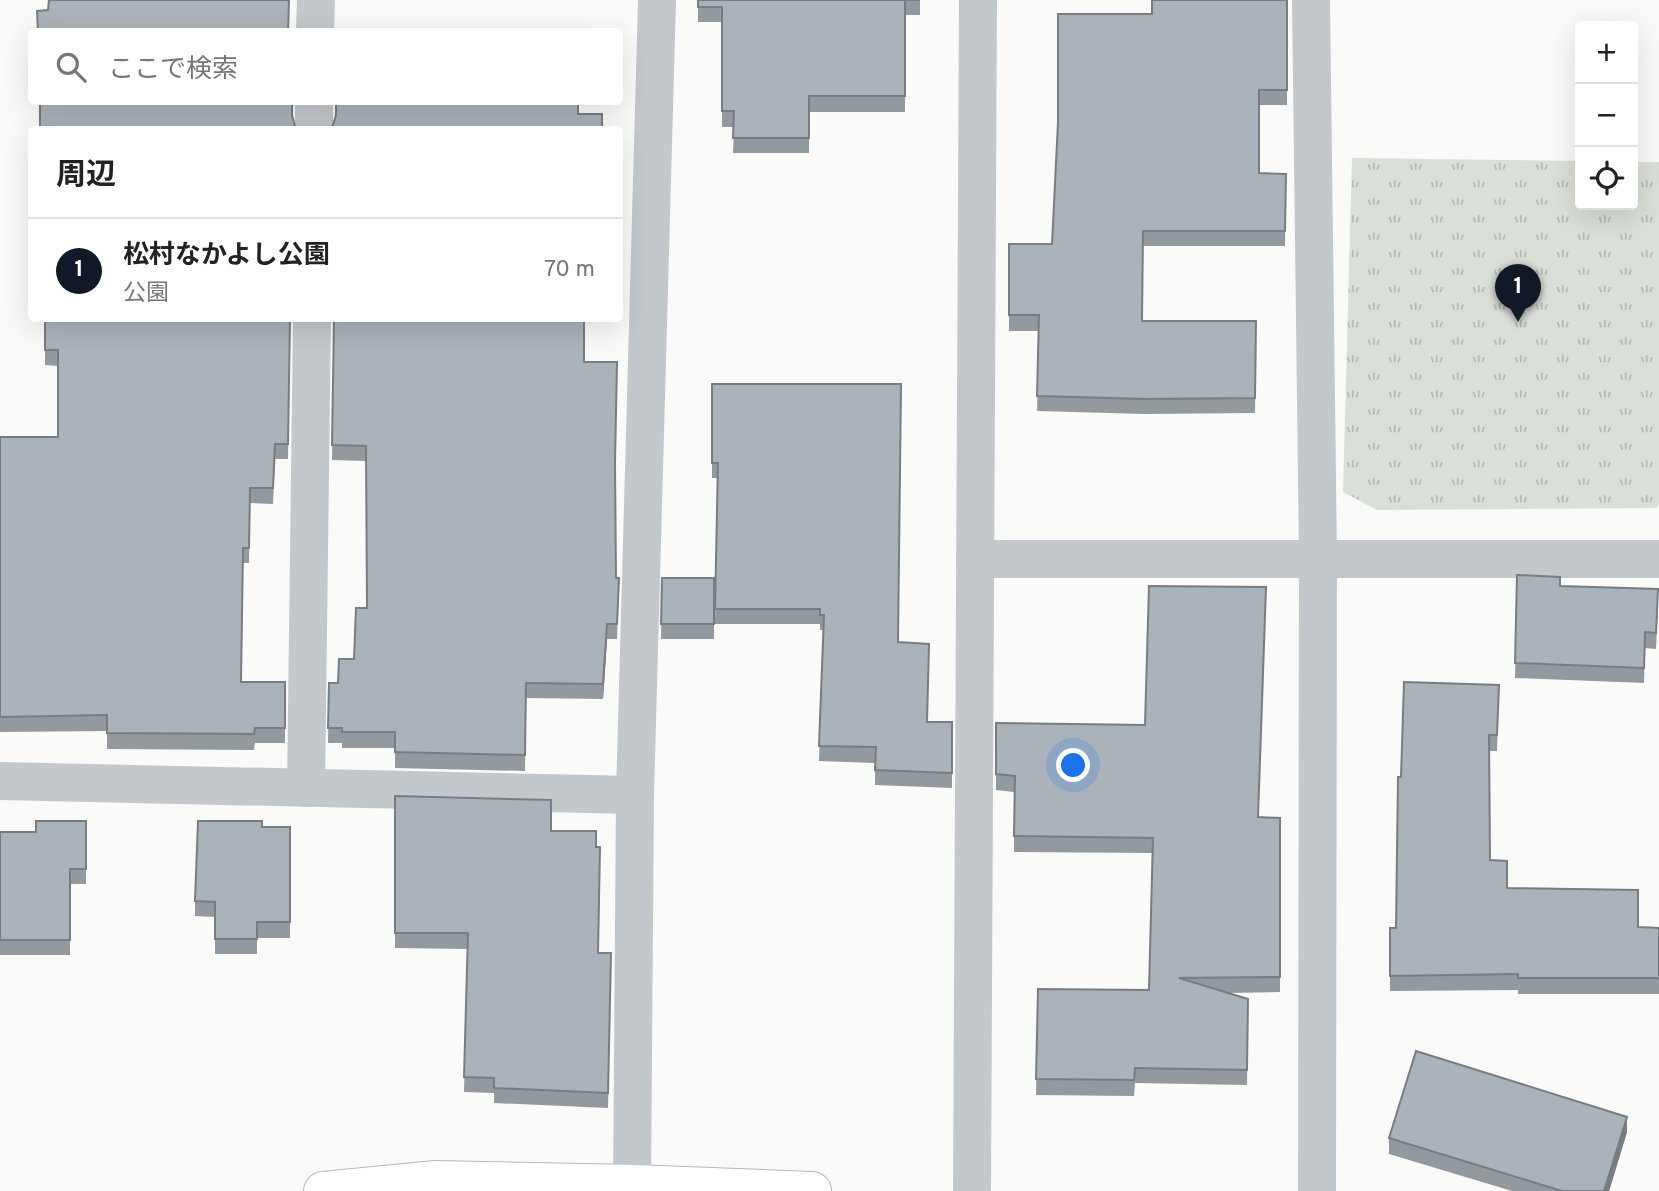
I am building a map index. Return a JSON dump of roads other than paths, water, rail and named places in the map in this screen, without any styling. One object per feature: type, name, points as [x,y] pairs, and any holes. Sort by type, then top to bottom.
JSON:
[{"type":"street","points":[[315,28],[316,0]]},
{"type":"street","points":[[632,1184],[635,795],[657,0]]},
{"type":"street","points":[[972,1191],[978,0]]},
{"type":"street","points":[[1311,0],[1318,559],[1317,1191]]},
{"type":"street","points":[[314,105],[314,126]]},
{"type":"street","points":[[306,788],[312,322]]},
{"type":"street","points":[[975,559],[1659,559]]},
{"type":"street","points":[[0,781],[635,795]]},
{"type":"street","points":[[323,1191],[436,1180],[811,1191]]},
{"type":"place","name":"松村なかよし公園","points":[[1518,322]]}]
